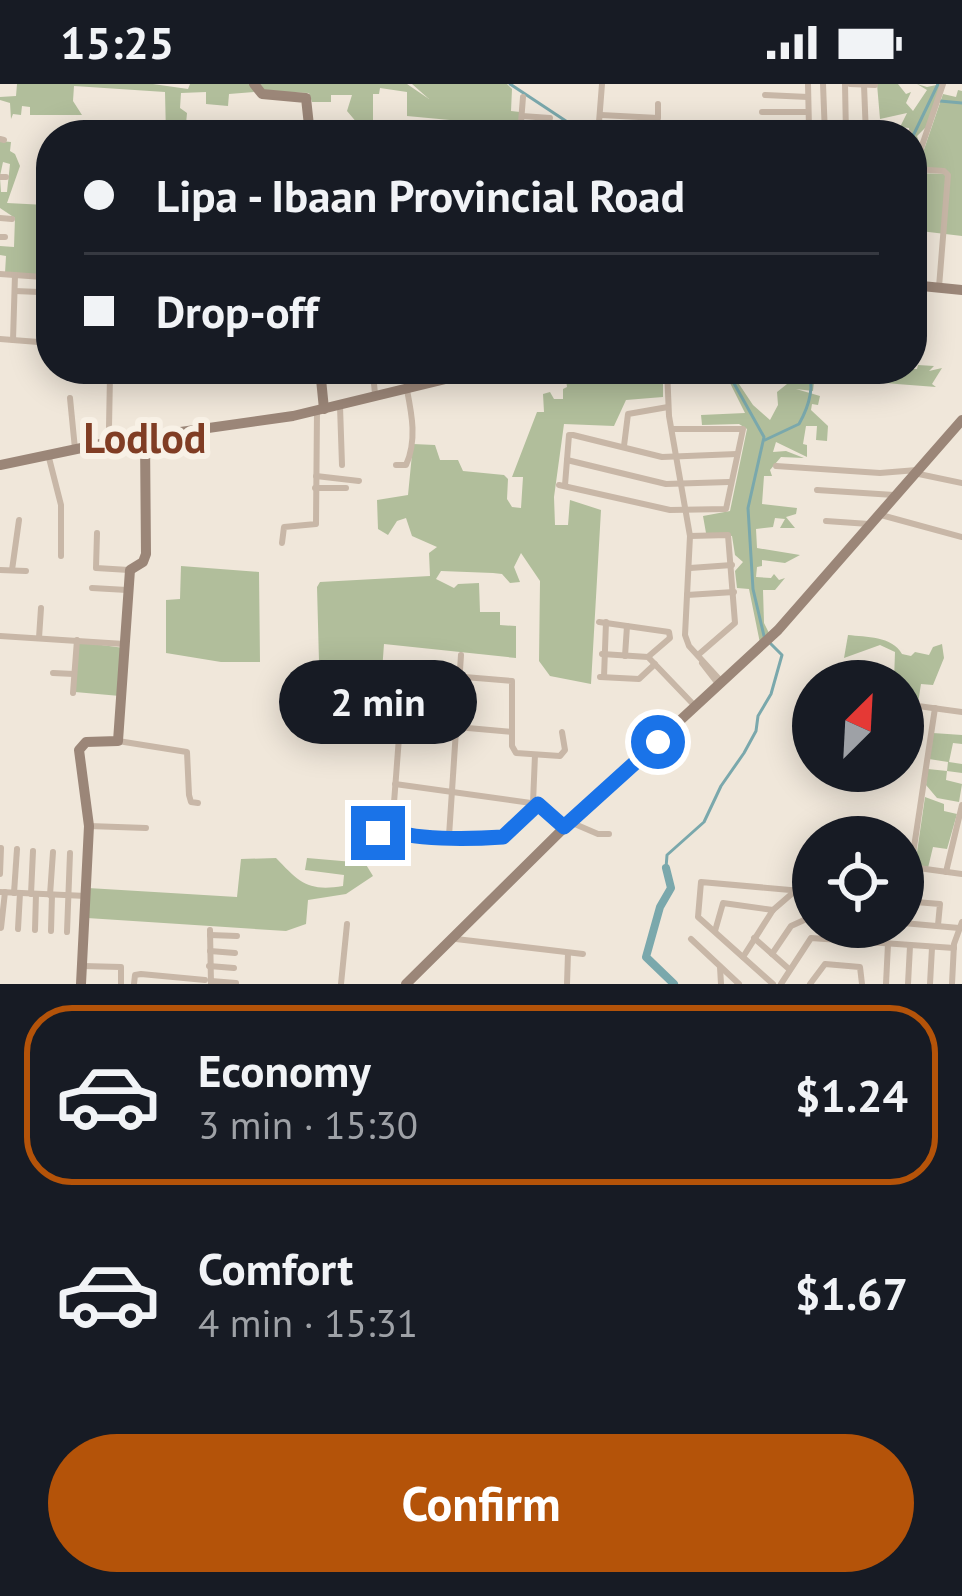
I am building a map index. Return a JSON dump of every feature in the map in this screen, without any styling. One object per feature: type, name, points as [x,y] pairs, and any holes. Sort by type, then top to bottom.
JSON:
[{"type":"main road","points":[[256,90],[304,97],[309,102],[310,120]]},
{"type":"main road","points":[[927,286],[962,290]]},
{"type":"main road","points":[[320,384],[320,410]]},
{"type":"main road","points":[[0,465],[75,449],[109,434],[145,438],[320,410],[429,384]]},
{"type":"main road","points":[[406,984],[567,825],[772,636],[962,420]]},
{"type":"main road","points":[[81,984],[89,826],[79,756],[82,744],[118,741],[130,570],[146,554],[145,438]]},
{"type":"street","points":[[600,120],[602,84]]},
{"type":"street","points":[[808,120],[808,97],[814,84]]},
{"type":"street","points":[[814,84],[822,120]]},
{"type":"street","points":[[847,120],[848,84],[875,85]]},
{"type":"street","points":[[927,134],[943,84]]},
{"type":"street","points":[[864,85],[865,120]]},
{"type":"street","points":[[765,95],[808,97]]},
{"type":"street","points":[[522,120],[523,97]]},
{"type":"street","points":[[601,115],[658,118],[658,104]]},
{"type":"street","points":[[762,112],[808,112]]},
{"type":"street","points":[[522,116],[550,118]]},
{"type":"street","points":[[927,170],[948,175],[939,287]]},
{"type":"street","points":[[0,218],[12,219]]},
{"type":"street","points":[[0,274],[36,276]]},
{"type":"street","points":[[13,340],[15,275]]},
{"type":"street","points":[[15,291],[36,292]]},
{"type":"street","points":[[0,339],[36,342]]},
{"type":"street","points":[[109,434],[110,384]]},
{"type":"street","points":[[374,384],[376,398]]},
{"type":"street","points":[[667,384],[690,536],[685,635],[721,684]]},
{"type":"street","points":[[396,465],[406,465],[410,455],[413,420],[406,390]]},
{"type":"street","points":[[70,398],[75,449]]},
{"type":"street","points":[[340,406],[342,465]]},
{"type":"street","points":[[624,446],[628,414],[668,406]]},
{"type":"street","points":[[281,543],[284,526],[314,526],[320,410]]},
{"type":"street","points":[[671,429],[741,427],[737,454],[726,509],[654,508],[562,485],[569,435],[662,458],[737,454]]},
{"type":"street","points":[[48,454],[61,505],[61,556]]},
{"type":"street","points":[[567,460],[681,484],[730,482]]},
{"type":"street","points":[[776,466],[915,472],[962,483]]},
{"type":"street","points":[[316,476],[359,481]]},
{"type":"street","points":[[315,488],[346,488]]},
{"type":"street","points":[[817,490],[894,495]]},
{"type":"street","points":[[306,512],[316,512]]},
{"type":"street","points":[[878,513],[962,537]]},
{"type":"street","points":[[12,570],[19,520]]},
{"type":"street","points":[[826,521],[868,524]]},
{"type":"street","points":[[97,533],[96,568],[130,570]]},
{"type":"street","points":[[690,536],[728,535],[734,592],[735,623],[698,655]]},
{"type":"street","points":[[689,568],[732,565]]},
{"type":"street","points":[[0,571],[26,572]]},
{"type":"street","points":[[92,589],[128,590]]},
{"type":"street","points":[[687,596],[734,592]]},
{"type":"street","points":[[39,638],[40,608]]},
{"type":"street","points":[[603,622],[627,626],[670,633],[670,638],[639,679],[602,677],[603,622]]},
{"type":"street","points":[[625,656],[627,626]]},
{"type":"street","points":[[0,636],[124,644]]},
{"type":"street","points":[[73,693],[77,640]]},
{"type":"street","points":[[603,654],[652,660],[696,707]]},
{"type":"street","points":[[449,836],[461,655]]},
{"type":"street","points":[[392,829],[404,672],[512,681],[514,752],[562,755],[562,732]]},
{"type":"street","points":[[53,674],[74,674]]},
{"type":"street","points":[[924,707],[962,712]]},
{"type":"street","points":[[934,708],[912,869],[962,874]]},
{"type":"street","points":[[400,722],[512,732]]},
{"type":"street","points":[[118,741],[187,752],[189,795],[197,803]]},
{"type":"street","points":[[392,829],[398,834],[503,837],[536,804],[536,755]]},
{"type":"street","points":[[395,784],[536,804],[567,825],[609,834]]},
{"type":"street","points":[[946,872],[962,805]]},
{"type":"street","points":[[89,826],[146,827]]},
{"type":"street","points":[[378,833],[392,829]]},
{"type":"street","points":[[0,874],[1,848]]},
{"type":"street","points":[[2,928],[17,849]]},
{"type":"street","points":[[33,851],[35,930]]},
{"type":"street","points":[[51,931],[53,852]]},
{"type":"street","points":[[67,932],[70,853]]},
{"type":"street","points":[[792,891],[701,881],[698,916],[777,984],[803,948]]},
{"type":"street","points":[[10,892],[86,896]]},
{"type":"street","points":[[10,892],[18,928]]},
{"type":"street","points":[[742,957],[773,910],[792,894]]},
{"type":"street","points":[[715,931],[723,904],[773,910]]},
{"type":"street","points":[[924,904],[942,907],[938,925]]},
{"type":"street","points":[[341,984],[347,924]]},
{"type":"street","points":[[924,924],[961,925],[952,984]]},
{"type":"street","points":[[772,954],[792,926]]},
{"type":"street","points":[[209,982],[210,932],[237,936]]},
{"type":"street","points":[[452,938],[584,954]]},
{"type":"street","points":[[754,938],[789,969]]},
{"type":"street","points":[[691,939],[739,984]]},
{"type":"street","points":[[924,947],[954,948]]},
{"type":"street","points":[[886,984],[888,948]]},
{"type":"street","points":[[908,984],[910,948]]},
{"type":"street","points":[[930,984],[932,948]]},
{"type":"street","points":[[210,951],[236,952]]},
{"type":"street","points":[[567,984],[568,953]]},
{"type":"street","points":[[810,984],[825,964],[860,967],[862,984]]},
{"type":"street","points":[[83,966],[121,967],[121,984]]},
{"type":"street","points":[[209,966],[234,968]]},
{"type":"street","points":[[720,967],[721,984]]},
{"type":"street","points":[[134,984],[136,974],[236,983]]},
{"type":"green space","points":[[17,84],[153,84],[188,89],[190,84],[252,84],[254,92],[229,94],[228,106],[206,104],[206,92],[181,93],[180,108],[187,113],[186,120],[166,120],[165,92],[74,86],[73,101],[82,115],[30,115],[30,107],[22,106],[21,115],[13,114],[11,119],[10,103],[0,97],[16,96]]},
{"type":"green space","points":[[257,84],[407,84],[429,99],[412,84],[507,84],[512,89],[511,111],[520,112],[519,120],[407,116],[407,92],[380,88],[379,94],[373,94],[373,120],[355,120],[347,111],[352,95],[331,95],[331,102],[312,102],[309,93],[262,91]]},
{"type":"green space","points":[[877,84],[898,84],[906,94],[911,92],[906,103],[913,111],[927,90],[917,84],[941,84],[927,126],[927,120],[904,120],[907,113],[880,119]]},
{"type":"green space","points":[[962,91],[962,236],[927,232],[927,173],[950,174],[927,171],[927,141],[943,94],[956,97]]},
{"type":"green space","points":[[0,141],[11,142],[10,151],[20,166],[7,203],[36,204],[36,275],[5,273],[6,256],[0,255],[0,246],[14,247],[15,218],[0,208],[0,178],[1,192],[7,192],[10,164],[3,162],[0,176]]},
{"type":"green space","points":[[927,366],[934,366],[929,371],[942,368],[932,384],[936,387],[897,384],[927,384]]},
{"type":"green space","points":[[663,384],[663,397],[626,400],[614,426],[564,424],[555,525],[568,525],[570,500],[601,510],[591,684],[550,676],[539,661],[540,581],[521,553],[514,567],[520,582],[510,583],[502,574],[441,571],[436,579],[454,588],[479,583],[480,612],[500,612],[500,625],[516,626],[516,658],[384,644],[380,699],[320,699],[320,582],[430,576],[429,553],[437,547],[412,536],[406,518],[397,521],[388,535],[378,529],[377,500],[408,495],[413,444],[435,445],[440,460],[458,460],[463,471],[504,475],[507,499],[512,507],[521,508],[523,477],[512,477],[537,412],[544,412],[543,394],[550,392],[554,399],[563,399],[567,387]]},
{"type":"green space","points":[[730,384],[739,384],[770,420],[778,405],[777,392],[787,384],[814,384],[813,391],[796,389],[820,396],[811,410],[828,426],[827,441],[816,440],[817,426],[806,426],[807,457],[776,442],[773,452],[804,458],[781,457],[770,470],[772,476],[764,476],[762,504],[797,508],[796,514],[786,517],[795,528],[780,528],[785,519],[775,518],[773,527],[756,529],[757,548],[800,555],[785,563],[762,560],[757,567],[756,577],[774,574],[779,580],[785,578],[775,590],[763,590],[764,623],[770,635],[760,643],[749,589],[737,588],[735,571],[743,562],[735,555],[732,536],[706,533],[703,516],[730,511],[747,429],[739,424],[702,425],[701,415],[745,413]]},
{"type":"green space","points":[[181,566],[259,572],[260,662],[221,662],[166,653],[166,600],[180,599]]},
{"type":"green space","points":[[848,635],[885,641],[911,656],[915,652],[929,655],[942,644],[944,658],[933,685],[924,684],[924,660],[895,660],[895,652],[880,645],[844,658]]},
{"type":"green space","points":[[79,642],[124,648],[120,696],[75,692]]},
{"type":"green space","points":[[933,733],[962,735],[962,744],[953,743],[949,762],[962,764],[962,773],[947,771],[948,762],[929,759]]},
{"type":"green space","points":[[928,769],[947,771],[946,780],[962,784],[959,802],[937,798],[926,785]]},
{"type":"green space","points":[[925,797],[957,814],[947,849],[933,847],[928,868],[924,867]]},
{"type":"green space","points":[[276,858],[312,886],[343,886],[344,875],[305,870],[307,858],[365,863],[373,876],[346,894],[308,900],[306,924],[286,931],[87,918],[88,888],[237,897],[241,859]]},
{"type":"waterway","points":[[510,84],[564,120]]},
{"type":"waterway","points":[[921,120],[938,84]]},
{"type":"waterway","points":[[940,101],[962,103]]},
{"type":"waterway","points":[[734,384],[764,437],[748,508],[753,589],[764,636]]},
{"type":"waterway","points":[[765,440],[799,424],[811,384]]},
{"type":"waterway","points":[[666,868],[667,855],[704,822],[756,731],[782,655],[770,643]]},
{"type":"waterway","points":[[666,868],[671,888],[660,907],[646,957],[674,984]]},
{"type":"district","name":"Lodlod","points":[[145,438]]},
{"type":"route","points":[[378,833],[386,828],[398,834],[444,838],[503,837],[538,804],[564,827],[658,742]]}]
